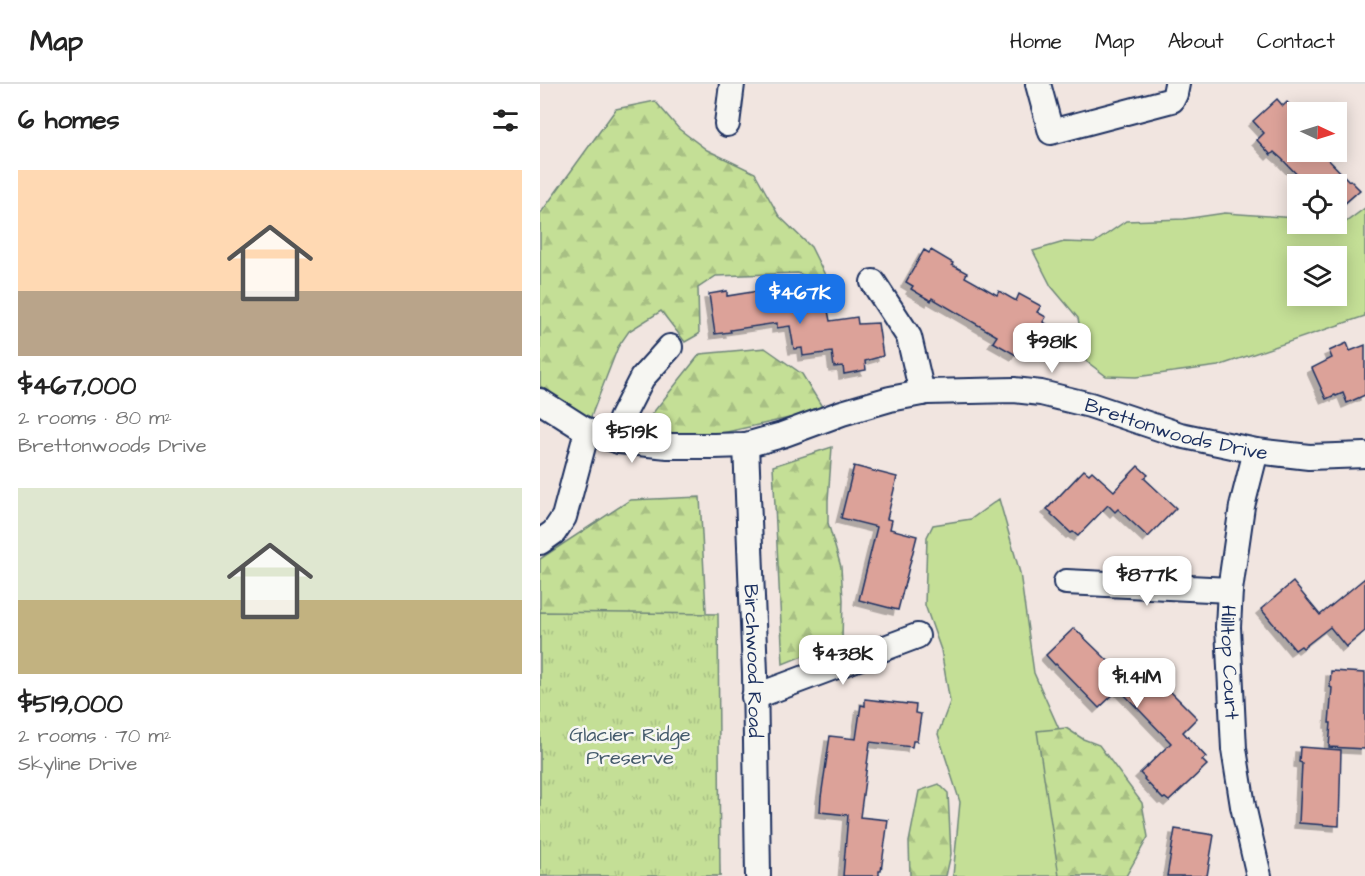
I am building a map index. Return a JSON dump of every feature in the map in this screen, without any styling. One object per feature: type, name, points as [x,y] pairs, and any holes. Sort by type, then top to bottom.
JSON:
[{"type":"street","points":[[727,123],[732,84]]},
{"type":"street","points":[[1038,84],[1051,132],[1172,100],[1177,84]]},
{"type":"street","points":[[873,282],[909,337],[922,393]]},
{"type":"street","points":[[619,441],[621,419],[642,378],[670,347]]},
{"type":"street","name":"Brettonwoods Drive","points":[[540,401],[587,431],[619,441],[668,446],[746,445],[890,399],[922,393],[1014,390],[1041,393],[1090,405],[1180,435],[1256,451],[1309,457],[1365,455]]},
{"type":"street","points":[[540,542],[554,532],[564,516],[587,431]]},
{"type":"street","name":"Birchwood Road","points":[[746,445],[754,697],[763,871]]},
{"type":"street","name":"Hilltop Court","points":[[1256,451],[1242,506],[1230,590],[1228,627],[1234,749],[1243,806],[1259,876]]},
{"type":"street","points":[[1066,582],[1230,590]]},
{"type":"street","points":[[754,697],[917,636]]},
{"type":"green space","points":[[655,101],[679,129],[707,150],[755,173],[779,216],[811,247],[831,287],[798,273],[716,276],[698,288],[699,334],[685,342],[661,311],[629,331],[618,347],[590,419],[540,386],[540,214],[616,109]]},
{"type":"green space","points":[[1365,208],[1365,316],[1218,366],[1136,377],[1106,376],[1086,361],[1078,318],[1051,286],[1033,251],[1064,242],[1094,243],[1126,221],[1184,219],[1225,213],[1287,217],[1287,234],[1347,234],[1347,221]]},
{"type":"green space","points":[[765,348],[802,374],[824,410],[661,446],[644,424],[700,354]]},
{"type":"green space","points":[[832,447],[828,523],[841,567],[842,640],[783,664],[773,466]]},
{"type":"green space","name":"Glacier Ridge Preserve","points":[[700,497],[720,876],[540,876],[540,559],[630,500]]},
{"type":"green space","points":[[999,499],[1020,573],[1034,673],[1098,816],[1094,876],[953,876],[960,802],[938,734],[950,702],[941,650],[925,605],[927,537],[933,525],[971,519]]},
{"type":"green space","name":"Glacier Ridge Preserve","points":[[540,612],[718,614],[720,876],[540,876]]},
{"type":"green space","points":[[1066,728],[1083,739],[1099,745],[1142,803],[1148,837],[1126,876],[1059,876],[1037,731]]},
{"type":"green space","points":[[939,784],[948,793],[951,854],[946,876],[910,876],[909,842],[919,791]]},
{"type":"building","points":[[1277,99],[1283,106],[1287,102],[1287,162],[1331,162],[1342,174],[1296,174],[1274,152],[1271,155],[1257,140],[1264,133],[1253,121]]},
{"type":"building","points":[[1347,179],[1360,190],[1347,201]]},
{"type":"building","points":[[924,250],[929,253],[931,250],[953,263],[952,265],[967,273],[965,277],[997,295],[999,291],[1016,301],[1019,294],[1041,306],[1037,312],[1046,317],[1043,322],[1050,326],[1033,355],[1020,348],[1016,355],[993,342],[997,336],[932,298],[931,301],[911,289],[913,286],[906,282]]},
{"type":"building","points":[[788,283],[791,302],[816,298],[818,306],[827,305],[830,321],[857,317],[858,324],[878,323],[883,356],[865,361],[866,370],[844,374],[843,366],[834,367],[832,352],[803,356],[802,348],[794,349],[790,326],[777,328],[777,323],[715,334],[709,294],[727,291],[727,296],[771,289],[770,286]]},
{"type":"building","points":[[1347,343],[1350,351],[1365,345],[1365,395],[1347,403],[1343,393],[1326,399],[1312,368],[1332,358],[1329,351]]},
{"type":"building","points":[[854,466],[897,477],[887,519],[892,520],[890,529],[917,536],[898,610],[859,600],[877,527],[841,518]]},
{"type":"building","points":[[1138,466],[1148,475],[1144,478],[1176,508],[1148,537],[1118,509],[1115,512],[1108,505],[1078,536],[1071,533],[1047,509],[1084,470],[1089,474],[1092,471],[1114,491]]},
{"type":"building","points":[[1365,578],[1365,631],[1346,647],[1330,627],[1303,648],[1301,646],[1295,650],[1261,609],[1293,582],[1320,615]]},
{"type":"building","points":[[1074,628],[1127,679],[1144,663],[1197,718],[1183,732],[1206,757],[1202,760],[1207,765],[1169,801],[1163,799],[1140,773],[1171,743],[1119,689],[1099,708],[1046,655]]},
{"type":"building","points":[[1331,671],[1365,673],[1365,749],[1329,747]]},
{"type":"building","points":[[865,699],[916,705],[915,713],[921,714],[917,741],[913,741],[912,747],[870,742],[860,817],[888,820],[881,871],[879,871],[879,876],[843,876],[848,815],[820,812],[821,797],[830,736],[856,739],[861,705],[865,706]]},
{"type":"building","points":[[1300,747],[1341,750],[1339,826],[1299,823],[1302,763],[1299,762]]},
{"type":"building","points":[[1175,829],[1214,835],[1207,876],[1167,876]]}]
